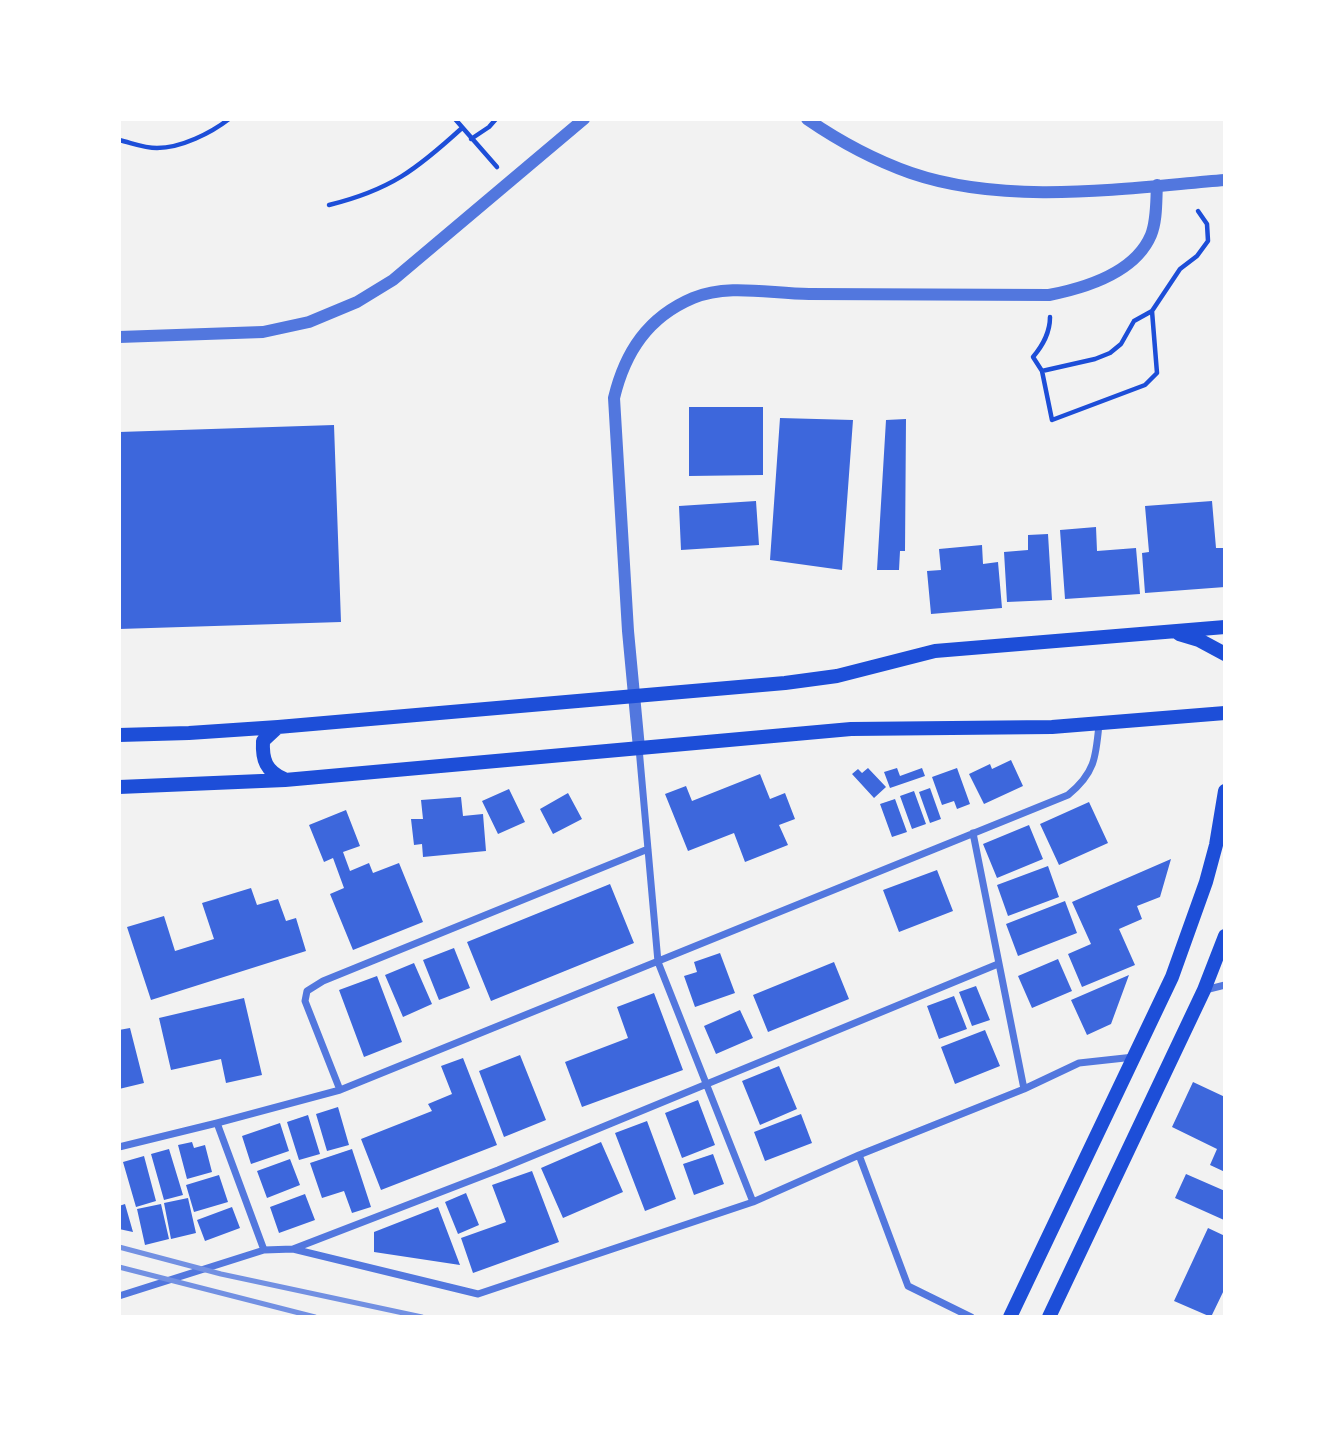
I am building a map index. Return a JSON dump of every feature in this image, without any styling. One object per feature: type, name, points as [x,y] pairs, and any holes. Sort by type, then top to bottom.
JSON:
[{"type":"main road","points":[[119,735],[278,727],[634,696],[837,676],[935,651],[1225,627]]},
{"type":"main road","points":[[1171,632],[1199,640],[1225,654]]},
{"type":"main road","points":[[119,787],[285,780],[851,729],[1052,727],[1225,713]]},
{"type":"main road","points":[[278,727],[263,741],[262,753],[266,766],[273,774],[285,780]]},
{"type":"main road","points":[[1010,1317],[1171,977],[1189,932],[1212,858],[1225,791]]},
{"type":"main road","points":[[1049,1317],[1204,990],[1225,936]]},
{"type":"street","points":[[119,337],[263,332],[309,322],[357,302],[393,280],[584,119]]},
{"type":"street","points":[[807,119],[835,138],[912,173],[989,188],[1043,192],[1225,180]]},
{"type":"street","points":[[752,1202],[658,962],[634,696],[614,398],[621,369],[648,328],[668,312],[710,292],[730,290],[805,294],[1049,295],[1079,289],[1107,278],[1126,265],[1142,249],[1151,237],[1155,222],[1157,186]]},
{"type":"street","points":[[119,1147],[340,1090],[1068,795],[1083,782],[1093,765],[1099,723]]},
{"type":"street","points":[[973,833],[1024,1089]]},
{"type":"street","points":[[340,1090],[305,1001],[307,991],[323,981],[648,849]]},
{"type":"street","points":[[293,1249],[498,1170],[999,964]]},
{"type":"street","points":[[1204,990],[1225,985]]},
{"type":"street","points":[[119,1296],[264,1250],[293,1249],[478,1294],[752,1202],[859,1155],[1024,1089],[1079,1063],[1135,1057]]},
{"type":"street","points":[[217,1123],[264,1250]]},
{"type":"street","points":[[859,1155],[908,1286],[971,1317]]},
{"type":"path","points":[[119,140],[159,148],[195,137],[219,127],[229,119]]},
{"type":"path","points":[[455,119],[498,168]]},
{"type":"path","points":[[471,139],[496,119]]},
{"type":"path","points":[[329,205],[361,197],[387,186],[432,156],[462,128]]},
{"type":"path","points":[[1042,371],[1095,359],[1110,353],[1121,344],[1134,321],[1152,311],[1181,269],[1197,256],[1208,241],[1207,224],[1198,211]]},
{"type":"path","points":[[1050,317],[1044,344],[1033,357],[1042,371],[1052,420],[1145,385],[1157,373],[1152,311]]},
{"type":"building","points":[[689,407],[763,407],[763,475],[689,476]]},
{"type":"building","points":[[780,418],[853,420],[842,570],[770,560]]},
{"type":"building","points":[[906,419],[905,551],[900,551],[899,570],[877,570],[886,420]]},
{"type":"building","points":[[334,425],[341,622],[119,629],[119,432]]},
{"type":"building","points":[[756,501],[759,545],[681,550],[679,506]]},
{"type":"building","points":[[1212,501],[1216,548],[1224,548],[1225,587],[1145,593],[1142,553],[1149,552],[1145,506]]},
{"type":"building","points":[[1096,527],[1097,551],[1136,548],[1140,594],[1065,599],[1060,530]]},
{"type":"building","points":[[1048,534],[1052,600],[1007,602],[1004,552],[1028,550],[1028,535]]},
{"type":"building","points":[[982,545],[983,564],[998,562],[1002,608],[931,614],[927,571],[941,570],[939,549]]},
{"type":"building","points":[[1011,760],[1023,786],[984,804],[969,774],[990,764],[992,769]]},
{"type":"building","points":[[868,768],[886,787],[874,798],[852,774],[858,769],[862,773]]},
{"type":"building","points":[[897,768],[900,776],[922,768],[925,776],[890,788],[884,772]]},
{"type":"building","points":[[957,768],[970,804],[957,809],[954,801],[942,805],[932,777]]},
{"type":"building","points":[[760,774],[770,799],[785,793],[795,819],[779,825],[788,845],[745,862],[734,833],[688,851],[665,794],[686,786],[692,801]]},
{"type":"building","points":[[930,788],[941,819],[930,823],[919,792]]},
{"type":"building","points":[[509,789],[525,822],[498,834],[482,801]]},
{"type":"building","points":[[914,791],[926,824],[912,829],[900,796]]},
{"type":"building","points":[[568,793],[582,819],[553,834],[540,809]]},
{"type":"building","points":[[461,797],[463,816],[483,814],[486,851],[423,857],[422,844],[414,845],[411,819],[423,819],[421,800]]},
{"type":"building","points":[[895,799],[907,832],[892,837],[880,804]]},
{"type":"building","points":[[1089,802],[1108,843],[1059,865],[1040,824]]},
{"type":"building","points":[[346,810],[360,846],[343,852],[350,871],[369,863],[373,873],[399,863],[423,922],[353,950],[330,894],[344,888],[333,858],[324,862],[309,825]]},
{"type":"building","points":[[1029,825],[1043,859],[997,878],[983,844]]},
{"type":"building","points":[[1171,859],[1160,897],[1137,906],[1142,919],[1119,929],[1135,965],[1082,987],[1068,954],[1091,944],[1072,902]]},
{"type":"building","points":[[1048,866],[1059,897],[1008,916],[997,885]]},
{"type":"building","points":[[937,870],[953,911],[899,932],[883,890]]},
{"type":"building","points":[[610,884],[634,943],[491,1001],[467,942]]},
{"type":"building","points":[[251,888],[257,905],[278,899],[286,921],[296,918],[306,951],[151,1000],[127,927],[164,916],[175,951],[214,939],[202,903]]},
{"type":"building","points":[[1065,901],[1077,933],[1018,956],[1006,924]]},
{"type":"building","points":[[454,948],[470,988],[439,1000],[423,960]]},
{"type":"building","points":[[720,953],[735,993],[695,1007],[684,976],[697,972],[694,962]]},
{"type":"building","points":[[1058,959],[1072,991],[1032,1008],[1018,976]]},
{"type":"building","points":[[834,962],[849,999],[768,1032],[753,995]]},
{"type":"building","points":[[414,963],[432,1004],[403,1017],[385,975]]},
{"type":"building","points":[[1129,975],[1111,1024],[1087,1035],[1071,1000]]},
{"type":"building","points":[[377,976],[402,1042],[364,1057],[339,990]]},
{"type":"building","points":[[976,986],[990,1020],[972,1026],[959,992]]},
{"type":"building","points":[[654,993],[683,1070],[582,1107],[565,1062],[628,1038],[617,1007]]},
{"type":"building","points":[[954,996],[967,1029],[939,1039],[927,1006]]},
{"type":"building","points":[[244,998],[262,1075],[226,1083],[221,1059],[171,1070],[159,1018]]},
{"type":"building","points":[[740,1010],[753,1038],[716,1054],[704,1026]]},
{"type":"building","points":[[130,1028],[144,1083],[119,1089],[119,1030]]},
{"type":"building","points":[[985,1030],[1000,1066],[955,1084],[941,1047]]},
{"type":"building","points":[[520,1055],[546,1120],[504,1137],[479,1071]]},
{"type":"building","points":[[463,1058],[497,1145],[381,1190],[361,1139],[432,1111],[428,1104],[452,1094],[441,1066]]},
{"type":"building","points":[[779,1066],[797,1109],[760,1125],[742,1081]]},
{"type":"building","points":[[1193,1082],[1225,1097],[1225,1172],[1210,1165],[1217,1149],[1172,1127]]},
{"type":"building","points":[[698,1100],[715,1145],[682,1158],[665,1113]]},
{"type":"building","points":[[338,1107],[349,1145],[327,1151],[316,1114]]},
{"type":"building","points":[[801,1114],[812,1143],[765,1161],[754,1132]]},
{"type":"building","points":[[308,1115],[320,1154],[299,1160],[287,1122]]},
{"type":"building","points":[[647,1121],[676,1199],[645,1211],[615,1133]]},
{"type":"building","points":[[280,1123],[289,1151],[251,1164],[242,1136]]},
{"type":"building","points":[[192,1142],[194,1148],[205,1145],[212,1172],[187,1179],[178,1145]]},
{"type":"building","points":[[601,1142],[623,1192],[563,1218],[541,1168]]},
{"type":"building","points":[[169,1149],[183,1195],[164,1200],[151,1154]]},
{"type":"building","points":[[352,1149],[371,1207],[352,1213],[344,1191],[322,1198],[310,1163]]},
{"type":"building","points":[[713,1154],[724,1184],[694,1195],[683,1164]]},
{"type":"building","points":[[144,1156],[156,1201],[136,1207],[123,1162]]},
{"type":"building","points":[[290,1159],[300,1185],[267,1198],[257,1171]]},
{"type":"building","points":[[532,1171],[559,1242],[473,1273],[461,1238],[506,1222],[492,1185]]},
{"type":"building","points":[[1186,1174],[1225,1191],[1224,1220],[1175,1198]]},
{"type":"building","points":[[219,1175],[228,1202],[194,1212],[186,1185]]},
{"type":"building","points":[[466,1193],[479,1225],[458,1234],[445,1202]]},
{"type":"building","points":[[305,1194],[315,1220],[279,1233],[270,1207]]},
{"type":"building","points":[[188,1198],[196,1233],[171,1239],[164,1203]]},
{"type":"building","points":[[125,1204],[133,1232],[119,1229],[119,1206]]},
{"type":"building","points":[[161,1204],[169,1239],[145,1245],[137,1209]]},
{"type":"building","points":[[232,1207],[240,1228],[205,1241],[197,1220]]},
{"type":"building","points":[[438,1207],[460,1265],[374,1252],[374,1232]]},
{"type":"building","points":[[1208,1228],[1225,1236],[1225,1288],[1211,1317],[1174,1301]]},
{"type":"railway","points":[[119,1247],[221,1274],[422,1317]]},
{"type":"railway","points":[[119,1267],[315,1317]]}]
